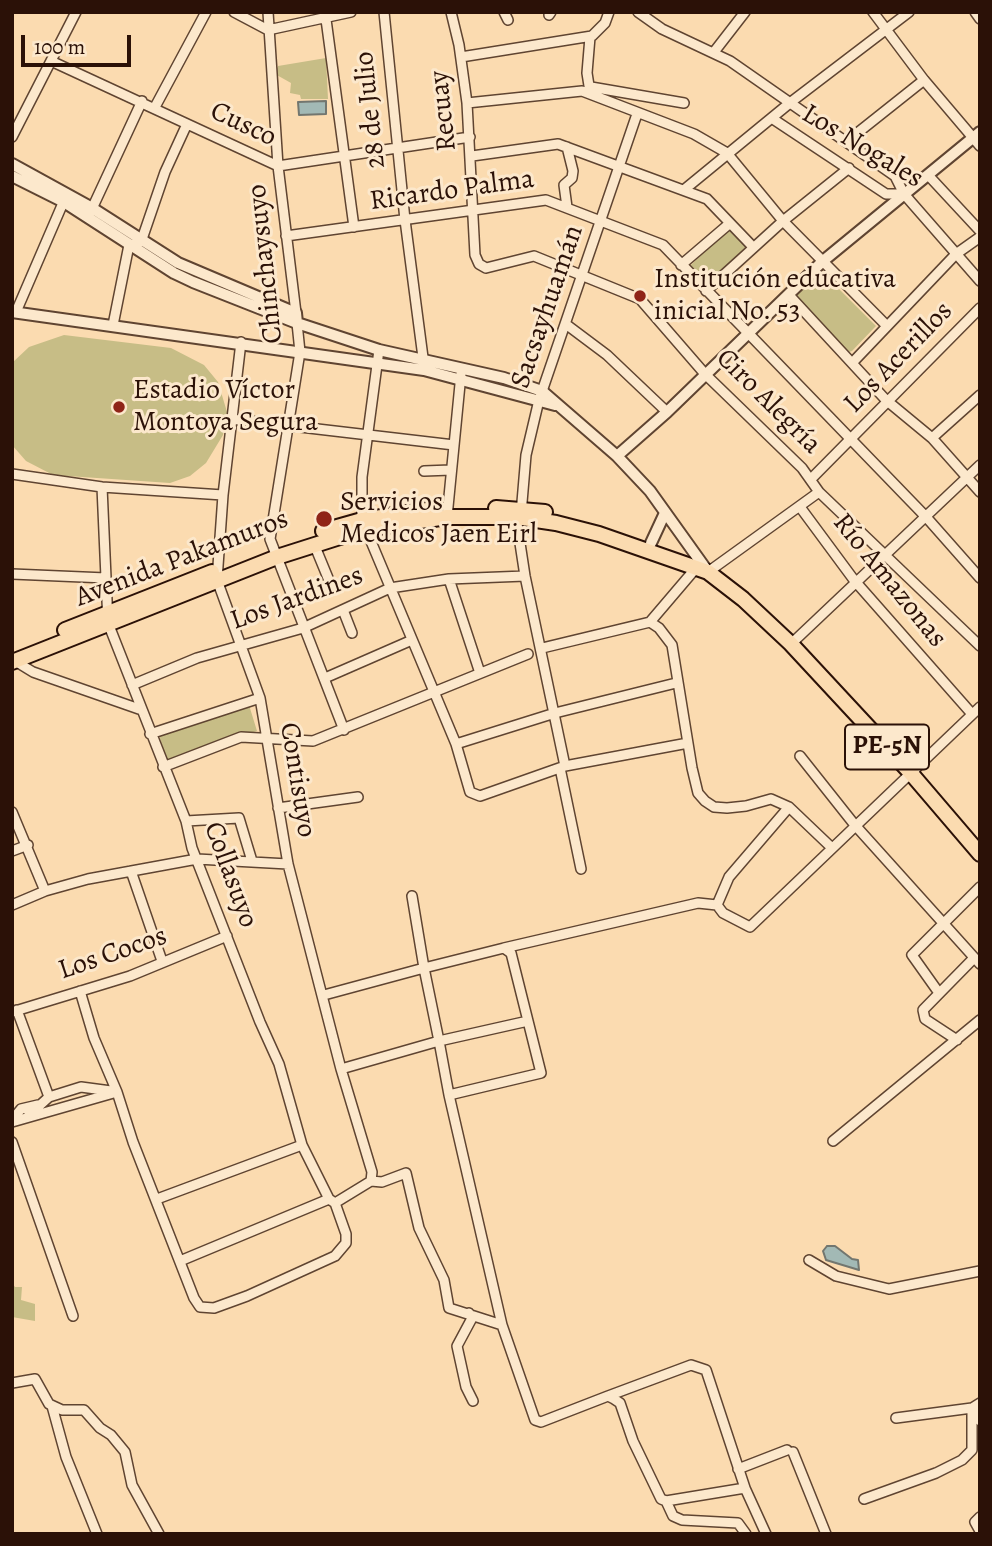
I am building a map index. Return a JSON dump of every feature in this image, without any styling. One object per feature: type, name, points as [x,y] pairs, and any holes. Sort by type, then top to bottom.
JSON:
[{"type":"highway","name":"Avenida Pakamuros","points":[[13,658],[107,618],[275,553],[363,525],[447,512],[519,514],[650,547],[702,570],[743,599],[791,643],[909,771],[980,854]]},
{"type":"highway","name":"Avenida Pakamuros","points":[[275,553],[314,544],[363,525]]},
{"type":"street","points":[[12,137],[76,12]]},
{"type":"street","points":[[155,107],[206,12]]},
{"type":"street","points":[[234,12],[268,30],[324,15],[351,12]]},
{"type":"street","name":"Chinchaysuyo","points":[[268,12],[278,166],[300,352],[270,540],[344,730]]},
{"type":"street","name":"28 de Julio","points":[[384,12],[405,220],[424,365]]},
{"type":"street","name":"Recuay","points":[[451,12],[467,103],[475,210],[475,255],[482,267],[534,256],[582,273]]},
{"type":"street","points":[[461,57],[590,37],[596,35],[609,12]]},
{"type":"street","points":[[638,12],[663,29],[714,52],[791,102],[895,176],[904,194]]},
{"type":"street","points":[[714,52],[745,12]]},
{"type":"street","points":[[617,456],[667,412],[823,261],[977,138],[924,80],[873,12]]},
{"type":"street","points":[[685,190],[791,102],[909,12]]},
{"type":"street","points":[[975,12],[980,19]]},
{"type":"street","points":[[324,15],[354,227]]},
{"type":"street","points":[[590,37],[587,73],[590,91]]},
{"type":"street","name":"Cusco","points":[[51,61],[278,166],[470,137]]},
{"type":"street","points":[[846,142],[924,80]]},
{"type":"street","points":[[467,103],[570,90],[684,103]]},
{"type":"street","points":[[590,91],[637,114],[694,134],[727,153],[783,221],[887,326]]},
{"type":"street","points":[[90,213],[142,101]]},
{"type":"street","name":"Sacsayhuamán","points":[[581,869],[555,713],[525,576],[519,514],[526,455],[540,395],[567,325],[582,273],[637,114]]},
{"type":"street","name":"Los Nogales","points":[[772,119],[886,194],[904,194],[980,281]]},
{"type":"street","points":[[141,242],[165,172],[187,124]]},
{"type":"street","points":[[472,156],[549,144],[567,147],[707,199],[754,247]]},
{"type":"street","points":[[567,147],[573,175],[564,185],[567,207]]},
{"type":"street","points":[[12,164],[90,213],[178,263],[296,318]]},
{"type":"street","points":[[706,291],[783,221],[849,168]]},
{"type":"street","points":[[928,175],[980,232]]},
{"type":"street","points":[[12,176],[65,198]]},
{"type":"street","points":[[65,198],[14,312],[377,363],[424,365]]},
{"type":"street","name":"Ricardo Palma","points":[[286,236],[546,200],[663,246],[927,518],[980,578]]},
{"type":"street","points":[[90,213],[129,245],[183,277],[424,365],[540,395],[592,432],[617,456],[650,492],[702,570]]},
{"type":"street","points":[[681,265],[729,224]]},
{"type":"street","points":[[853,362],[956,254],[980,237]]},
{"type":"street","points":[[129,245],[141,242]]},
{"type":"street","points":[[113,325],[129,245]]},
{"type":"street","name":"Ciro Alegría","points":[[582,273],[640,299],[705,374],[812,478],[820,492],[980,646]]},
{"type":"street","points":[[789,295],[886,400],[932,438],[980,492]]},
{"type":"street","name":"Los Acerillos","points":[[812,478],[851,441],[886,400],[980,308]]},
{"type":"street","points":[[567,325],[607,355],[667,412]]},
{"type":"street","name":"Contisuyo","points":[[240,342],[223,495],[218,575],[260,698],[288,864],[341,1069],[372,1172],[371,1181]]},
{"type":"street","points":[[379,350],[362,477],[363,525],[456,744],[467,785],[475,795],[562,767],[688,743]]},
{"type":"street","points":[[447,512],[461,374]]},
{"type":"street","points":[[932,438],[980,396]]},
{"type":"street","points":[[232,419],[454,445]]},
{"type":"street","points":[[791,643],[854,580],[927,518],[964,477],[980,465]]},
{"type":"street","points":[[424,471],[451,470]]},
{"type":"street","points":[[12,474],[102,487],[223,495]]},
{"type":"street","name":"Collasuyo","points":[[102,487],[107,618],[139,709],[186,821],[197,859],[279,1064],[302,1144],[332,1201],[346,1243],[335,1256],[214,1308],[200,1307],[180,1261]]},
{"type":"street","points":[[542,648],[650,622],[702,570],[820,492]]},
{"type":"street","name":"Río Amazonas","points":[[800,507],[854,580],[972,714]]},
{"type":"street","points":[[650,547],[664,514]]},
{"type":"street","points":[[314,544],[328,578]]},
{"type":"street","points":[[12,574],[106,578]]},
{"type":"street","name":"Los Jardines","points":[[132,685],[197,658],[303,628],[390,588],[449,579],[525,576]]},
{"type":"street","points":[[449,579],[480,673]]},
{"type":"street","points":[[343,610],[352,633]]},
{"type":"street","points":[[650,622],[673,645],[677,683],[698,793],[714,807],[727,808],[771,799],[789,807],[832,848]]},
{"type":"street","points":[[325,678],[412,640]]},
{"type":"street","points":[[163,767],[241,737],[308,742],[344,730],[434,690],[528,654]]},
{"type":"street","points":[[13,658],[33,672],[139,709]]},
{"type":"street","points":[[456,744],[555,713],[677,683]]},
{"type":"street","points":[[150,734],[260,698]]},
{"type":"street","points":[[324,995],[504,948],[698,903],[716,905],[723,913],[750,927],[909,771],[980,707]]},
{"type":"street","points":[[800,756],[854,824],[944,921],[977,961],[923,1010],[923,1014],[957,1040]]},
{"type":"street","points":[[278,808],[358,797]]},
{"type":"street","points":[[716,905],[729,877],[789,807]]},
{"type":"street","points":[[12,813],[28,845],[45,891]]},
{"type":"street","points":[[186,821],[239,818],[252,861]]},
{"type":"street","points":[[12,851],[28,845]]},
{"type":"street","points":[[12,905],[45,891],[197,859],[288,864]]},
{"type":"street","points":[[131,871],[162,961]]},
{"type":"street","points":[[939,993],[912,958],[944,921],[980,887]]},
{"type":"street","points":[[412,896],[449,1095],[502,1325],[535,1420],[541,1422],[691,1366],[706,1370],[738,1469],[766,1534]]},
{"type":"street","name":"Los Cocos","points":[[15,1011],[130,976],[228,936]]},
{"type":"street","points":[[449,1095],[541,1073],[511,953],[504,948]]},
{"type":"street","points":[[80,991],[100,1057],[117,1092],[133,1142],[180,1261],[332,1201],[371,1181],[382,1182],[406,1173],[419,1228],[444,1280],[449,1308],[502,1325]]},
{"type":"street","points":[[15,1011],[49,1097]]},
{"type":"street","points":[[833,1141],[980,1020]]},
{"type":"street","points":[[341,1069],[439,1041],[527,1021]]},
{"type":"street","points":[[28,1116],[49,1097],[81,1087],[117,1092]]},
{"type":"street","points":[[12,1121],[117,1092]]},
{"type":"street","points":[[12,1121],[21,1109],[39,1105]]},
{"type":"street","points":[[12,1142],[73,1315]]},
{"type":"street","points":[[157,1199],[302,1144]]},
{"type":"street","points":[[809,1260],[836,1276],[889,1289],[980,1271]]},
{"type":"street","points":[[469,1313],[472,1318],[457,1346],[466,1387],[473,1401]]},
{"type":"street","points":[[12,1383],[35,1379],[52,1406],[66,1457],[97,1534]]},
{"type":"street","points":[[608,1396],[620,1403],[633,1441],[641,1451],[657,1492],[666,1501],[673,1516],[682,1520],[738,1523],[746,1534]]},
{"type":"street","points":[[52,1406],[62,1410],[84,1410],[100,1428],[111,1435],[125,1452],[132,1485],[159,1534]]},
{"type":"street","points":[[896,1418],[976,1406]]},
{"type":"street","points":[[976,1406],[980,1421]]},
{"type":"street","points":[[864,1499],[936,1473],[968,1455],[973,1444],[976,1406]]},
{"type":"street","points":[[738,1469],[790,1451],[826,1534]]},
{"type":"street","points":[[666,1501],[737,1487],[745,1488]]},
{"type":"street","points":[[980,1517],[975,1522],[980,1532]]},
{"type":"shaded area","points":[[326,58],[328,99],[301,99],[300,95],[290,93],[291,83],[275,74],[278,66]]},
{"type":"shaded area","points":[[727,229],[731,229],[748,246],[706,284],[689,267]]},
{"type":"shaded area","points":[[821,271],[876,326],[852,351],[849,352],[796,300],[797,295]]},
{"type":"shaded area","name":"Estadio Víctor Montoya Segura","points":[[64,335],[171,348],[204,365],[218,382],[227,412],[223,435],[206,463],[190,476],[170,483],[53,475],[26,461],[12,445],[12,363],[29,347]]},
{"type":"shaded area","points":[[249,705],[257,731],[167,760],[159,735]]},
{"type":"shaded area","points":[[12,1283],[15,1287],[22,1287],[21,1300],[35,1304],[35,1321],[12,1317]]},
{"type":"water","points":[[326,101],[326,114],[299,115],[298,102]]},
{"type":"water","points":[[827,1246],[835,1246],[852,1259],[858,1260],[859,1270],[826,1260],[823,1251]]},
{"type":"place","name":"Institución educativa inicial No. 53","points":[[640,296]]},
{"type":"place","name":"Estadio Víctor Montoya Segura","points":[[119,407]]},
{"type":"place","name":"Servicios Medicos Jaen Eirl","points":[[324,519]]}]
